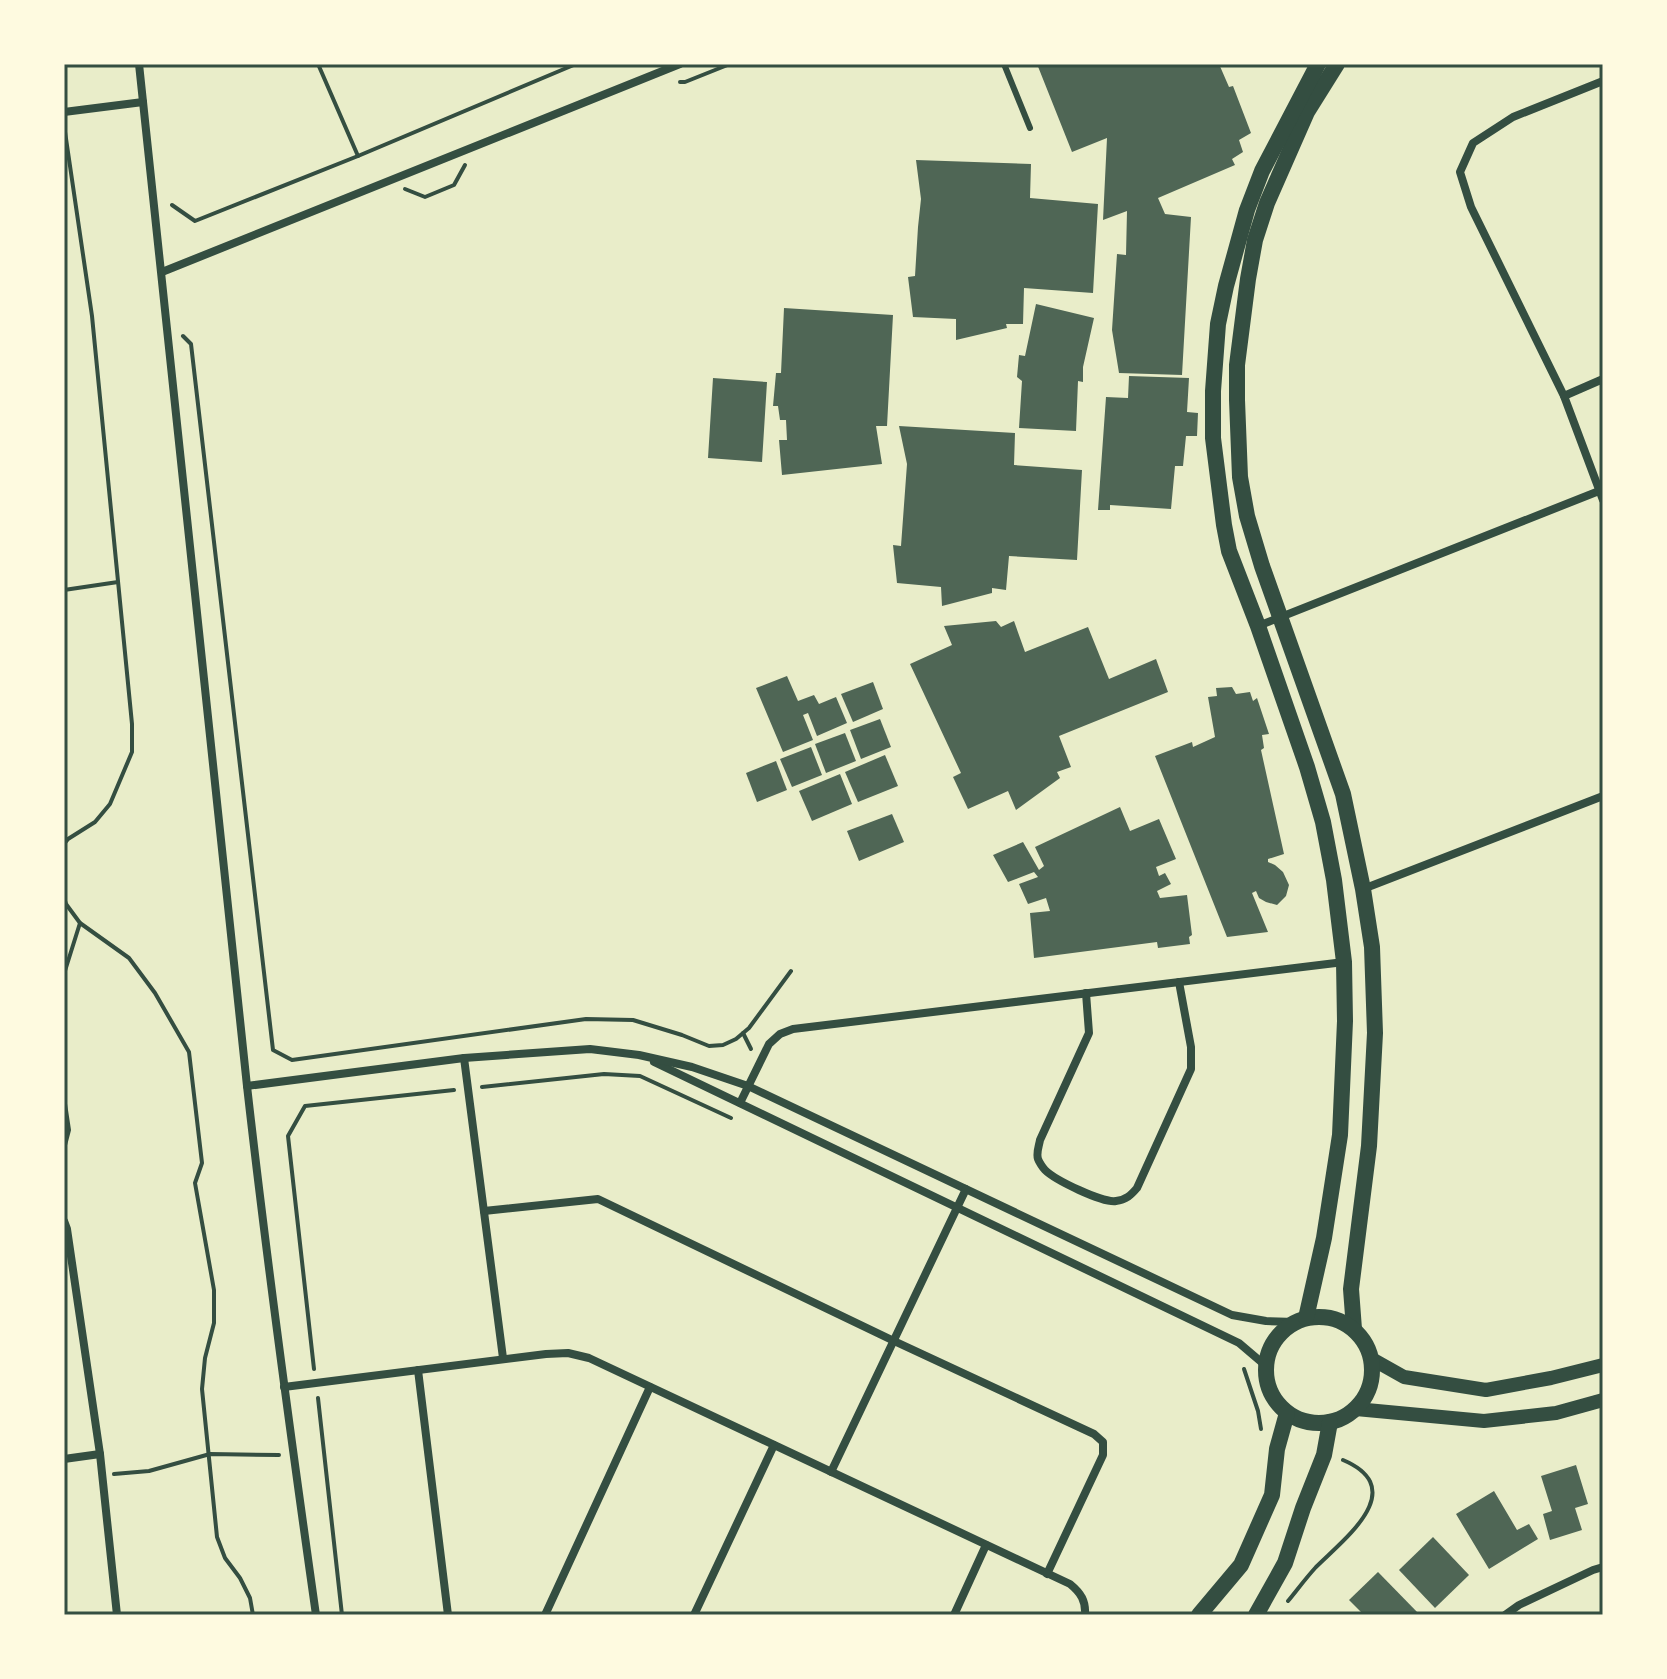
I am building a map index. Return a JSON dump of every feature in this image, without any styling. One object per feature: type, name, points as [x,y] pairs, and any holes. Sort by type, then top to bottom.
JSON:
[{"type":"main road","points":[[1300,1320],[1324,1238],[1340,1135],[1344,962],[1323,822],[1307,767],[1229,551],[1213,438],[1213,391],[1217,337],[1226,286],[1257,181],[1318,64]]},
{"type":"main road","points":[[1337,64],[1307,112],[1267,203],[1252,253],[1237,365],[1237,431],[1247,516],[1343,794],[1372,947],[1375,1033],[1369,1146],[1351,1289],[1354,1329]]},
{"type":"main road","points":[[1323,1316],[1340,1320],[1354,1329],[1365,1343],[1372,1359],[1373,1377],[1367,1395],[1344,1418],[1315,1423],[1300,1420],[1287,1413],[1275,1400],[1267,1384],[1268,1352],[1284,1329],[1300,1320],[1323,1316]]},
{"type":"main road","points":[[1199,1615],[1241,1565],[1272,1495],[1277,1449],[1287,1413]]},
{"type":"main road","points":[[1256,1615],[1285,1563],[1324,1455],[1330,1422]]},
{"type":"street","points":[[139,64],[247,1086],[316,1615]]},
{"type":"street","points":[[162,272],[680,64]]},
{"type":"street","points":[[1258,626],[1601,496],[1564,396],[1471,207],[1460,172],[1473,143],[1513,117],[1603,81]]},
{"type":"street","points":[[64,112],[143,102]]},
{"type":"street","points":[[1564,396],[1603,379]]},
{"type":"street","points":[[1363,889],[1603,796]]},
{"type":"street","points":[[740,1103],[769,1044],[780,1034],[793,1029],[1344,962]]},
{"type":"street","points":[[1086,993],[1089,1033],[1040,1140],[1038,1160],[1053,1177],[1106,1201],[1118,1201],[1137,1188],[1191,1069],[1191,1047],[1179,982]]},
{"type":"street","points":[[247,1086],[464,1058],[590,1049],[639,1055],[692,1067],[748,1086],[1232,1315],[1266,1321],[1300,1320]]},
{"type":"street","points":[[639,1055],[1239,1343],[1266,1366]]},
{"type":"street","points":[[464,1058],[503,1358]]},
{"type":"street","points":[[831,1472],[966,1189]]},
{"type":"street","points":[[484,1211],[598,1199],[1094,1434],[1103,1442],[1099,1467],[1047,1574]]},
{"type":"street","points":[[64,1221],[100,1454],[117,1615]]},
{"type":"street","points":[[284,1387],[503,1358],[568,1353],[589,1358],[1070,1584],[1082,1594],[1085,1615]]},
{"type":"street","points":[[1372,1359],[1404,1377],[1486,1390],[1603,1365]]},
{"type":"street","points":[[418,1370],[448,1615]]},
{"type":"street","points":[[545,1615],[650,1387]]},
{"type":"street","points":[[1356,1409],[1484,1421],[1556,1413],[1603,1400]]},
{"type":"street","points":[[694,1615],[774,1445]]},
{"type":"street","points":[[64,1459],[100,1454]]},
{"type":"street","points":[[954,1615],[986,1545]]},
{"type":"street","points":[[1505,1615],[1519,1605],[1603,1567]]},
{"type":"lane","points":[[1004,64],[1030,128]]},
{"type":"path","points":[[318,64],[358,156]]},
{"type":"path","points":[[170,191],[172,207],[195,221],[576,64]]},
{"type":"path","points":[[672,82],[685,82],[730,64]]},
{"type":"path","points":[[64,124],[92,316],[132,724],[132,752],[110,804],[95,822],[64,844]]},
{"type":"path","points":[[393,194],[406,189],[425,197],[454,185],[467,162]]},
{"type":"path","points":[[179,333],[191,344],[273,1050],[292,1060],[586,1019],[633,1020],[709,1046],[723,1045],[749,1028],[791,971]]},
{"type":"path","points":[[64,590],[118,582]]},
{"type":"path","points":[[64,898],[80,923],[129,958],[155,993],[189,1052],[202,1163],[195,1183],[214,1290],[214,1323],[205,1358],[202,1389],[217,1537],[225,1558],[250,1598],[253,1615]]},
{"type":"path","points":[[64,974],[80,923]]},
{"type":"path","points":[[64,1097],[69,1130],[64,1149]]},
{"type":"path","points":[[102,1475],[149,1471],[210,1454],[293,1455]]},
{"type":"building","points":[[1037,64],[1219,64],[1229,87],[1233,86],[1251,133],[1239,140],[1243,152],[1232,159],[1235,165],[1158,198],[1165,214],[1191,217],[1182,375],[1119,373],[1112,330],[1117,254],[1126,255],[1127,211],[1103,220],[1107,138],[1072,152]]},
{"type":"building","points":[[916,160],[1031,164],[1030,198],[1098,204],[1093,293],[1024,288],[1023,324],[1006,324],[1007,328],[956,340],[956,319],[913,317],[908,277],[915,276],[921,199]]},
{"type":"building","points":[[1036,304],[1094,318],[1083,367],[1083,382],[1078,381],[1076,431],[1019,428],[1022,381],[1017,377],[1019,355],[1025,356]]},
{"type":"building","points":[[784,308],[893,315],[887,426],[876,426],[882,464],[782,475],[779,440],[787,440],[786,420],[780,420],[778,406],[773,406],[776,373],[781,373]]},
{"type":"building","points":[[1129,376],[1189,378],[1187,412],[1198,413],[1197,436],[1186,436],[1183,466],[1175,466],[1171,509],[1110,505],[1110,510],[1098,510],[1106,397],[1128,398]]},
{"type":"building","points":[[713,378],[767,382],[762,462],[708,458]]},
{"type":"building","points":[[899,426],[1015,433],[1014,465],[1082,470],[1077,560],[1009,556],[1006,590],[992,588],[992,593],[942,606],[941,587],[897,583],[893,545],[901,546],[907,464]]},
{"type":"building","points":[[996,621],[1001,627],[1014,621],[1025,652],[1088,627],[1109,679],[1156,659],[1168,692],[1059,736],[1071,767],[1057,772],[1060,778],[1016,810],[1008,791],[968,809],[953,777],[961,773],[910,664],[952,645],[944,626]]},
{"type":"building","points":[[787,676],[798,701],[814,695],[819,704],[836,697],[847,723],[817,736],[808,713],[803,715],[813,740],[783,752],[756,688]]},
{"type":"building","points":[[873,682],[883,709],[853,722],[841,694]]},
{"type":"building","points":[[1232,687],[1236,694],[1250,692],[1253,701],[1257,698],[1269,734],[1262,735],[1264,748],[1261,750],[1284,854],[1268,859],[1268,862],[1283,872],[1289,885],[1286,896],[1277,905],[1259,898],[1256,891],[1252,893],[1268,932],[1227,937],[1155,756],[1192,742],[1193,747],[1215,737],[1208,697],[1217,696],[1216,688]]},
{"type":"building","points":[[880,719],[891,747],[861,759],[850,730]]},
{"type":"building","points":[[845,733],[856,761],[826,773],[815,744]]},
{"type":"building","points":[[811,747],[822,775],[792,787],[780,759]]},
{"type":"building","points":[[885,755],[898,786],[858,802],[845,772]]},
{"type":"building","points":[[776,761],[787,790],[757,802],[746,773]]},
{"type":"building","points":[[840,774],[852,804],[812,821],[799,791]]},
{"type":"building","points":[[1120,807],[1130,831],[1159,819],[1176,859],[1156,867],[1159,876],[1165,873],[1171,884],[1157,891],[1160,898],[1187,895],[1192,935],[1189,937],[1190,944],[1158,948],[1157,942],[1034,958],[1030,913],[1050,911],[1046,898],[1028,904],[1019,884],[1038,877],[1034,872],[1008,882],[993,855],[1023,842],[1039,870],[1044,866],[1035,847]]},
{"type":"building","points":[[892,814],[904,842],[859,861],[847,831]]},
{"type":"building","points":[[1576,1465],[1588,1504],[1575,1508],[1582,1530],[1550,1540],[1543,1514],[1552,1511],[1541,1476]]},
{"type":"building","points":[[1494,1491],[1517,1530],[1529,1524],[1538,1539],[1489,1569],[1456,1514]]},
{"type":"building","points":[[1433,1537],[1469,1575],[1435,1608],[1399,1570]]},
{"type":"building","points":[[1378,1572],[1420,1615],[1364,1615],[1349,1600]]}]
